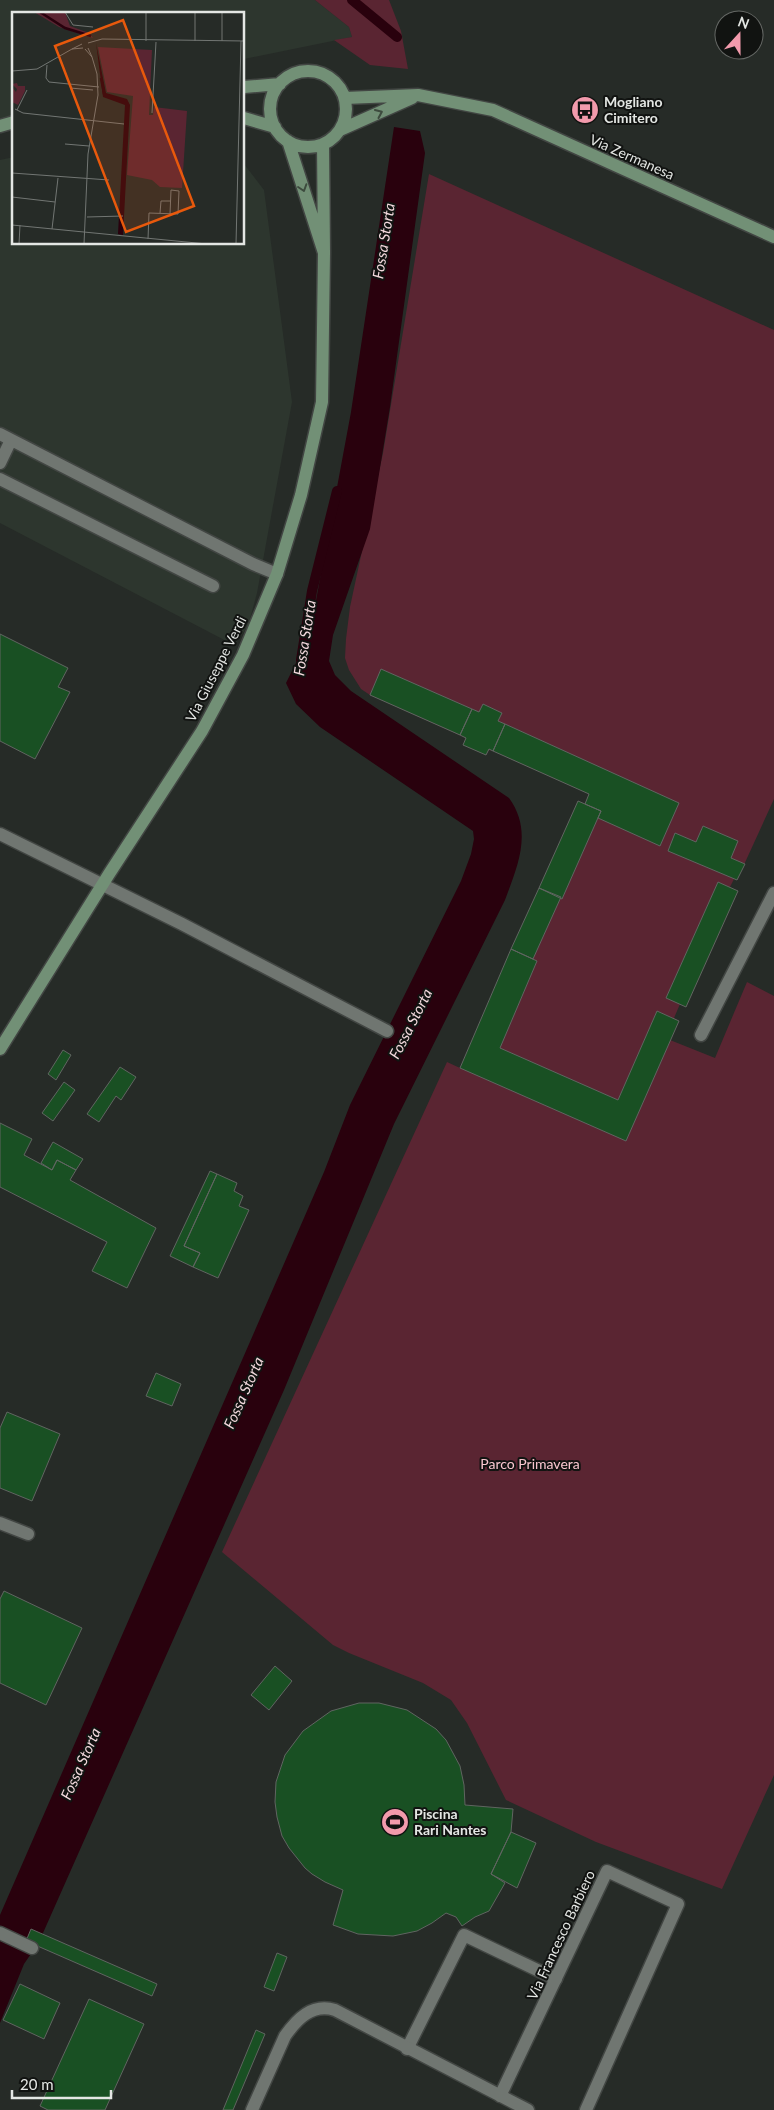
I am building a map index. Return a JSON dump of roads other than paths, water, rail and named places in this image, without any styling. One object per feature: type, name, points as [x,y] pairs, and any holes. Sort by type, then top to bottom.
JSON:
[{"type":"street","points":[[299,72],[322,74],[340,88],[345,98],[345,120],[336,136],[323,144],[305,147],[288,141],[275,127],[271,116],[274,94],[280,84],[299,72]]},
{"type":"street","points":[[245,87],[280,84]]},
{"type":"street","points":[[340,130],[418,95]]},
{"type":"street","name":"Via Zermanesa","points":[[345,98],[418,95],[493,110],[774,237]]},
{"type":"street","points":[[245,118],[275,127]]},
{"type":"street","name":"Via Giuseppe Verdi","points":[[288,141],[324,253]]},
{"type":"street","name":"Via Giuseppe Verdi","points":[[0,1050],[103,884],[202,731],[243,655],[277,574],[301,494],[322,402],[323,144]]},
{"type":"street","points":[[0,462],[5,437],[253,564],[277,574]]},
{"type":"street","points":[[0,479],[213,586]]},
{"type":"street","points":[[0,834],[182,924],[387,1031]]},
{"type":"street","points":[[702,1035],[774,893]]},
{"type":"street","points":[[0,1523],[28,1534]]},
{"type":"street","name":"Via Francesco Barbiero","points":[[500,2096],[608,1871],[678,1904],[586,2110]]},
{"type":"street","points":[[0,1933],[29,1946]]},
{"type":"street","points":[[407,2049],[464,1934],[556,1979]]},
{"type":"street","points":[[252,2110],[285,2036],[301,2017],[316,2008],[325,2007],[335,2010],[407,2049],[528,2110]]},
{"type":"water","points":[[394,127],[420,131],[425,153],[390,407],[370,529],[333,635],[329,661],[335,675],[351,691],[509,798],[516,810],[520,823],[521,848],[505,900],[394,1124],[284,1390],[39,1942],[24,1964],[0,2023],[0,1915],[324,1172],[350,1105],[461,881],[471,854],[474,839],[473,831],[320,727],[296,704],[286,683],[304,647],[315,606],[351,412]]},
{"type":"waterway","name":"Fossa Storta","points":[[352,0],[397,37]]},
{"type":"waterway","name":"Fossa Storta","points":[[301,660],[312,591],[337,491]]},
{"type":"place","name":"Mogliano Cimitero","points":[[585,110]]},
{"type":"place","name":"Piscina Rari Nantes","points":[[395,1822]]},
{"type":"park label","name":"Parco Primavera","points":[[530,1464]]}]
